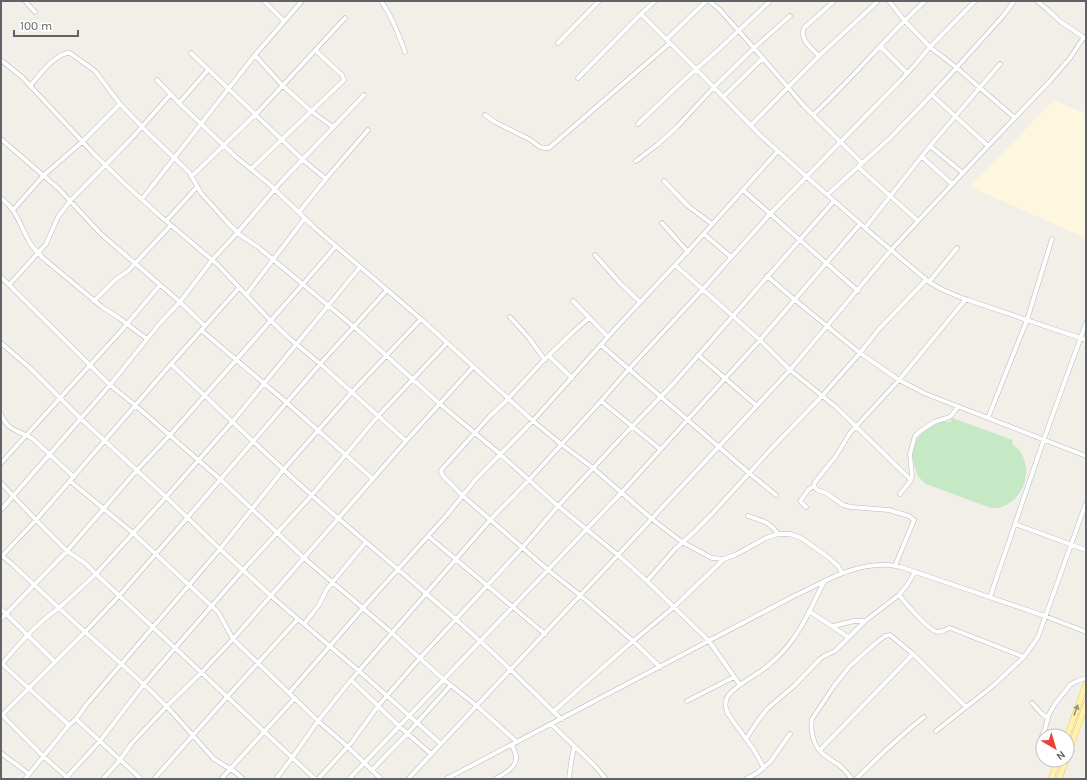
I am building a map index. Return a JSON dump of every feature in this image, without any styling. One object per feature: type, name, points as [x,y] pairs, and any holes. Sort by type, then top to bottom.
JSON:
[{"type":"main road","points":[[1070,728],[1086,684]]},
{"type":"main road","points":[[1075,734],[1086,704]]},
{"type":"main road","points":[[1071,724],[1078,726]]},
{"type":"main road","points":[[1051,779],[1055,768]]},
{"type":"main road","points":[[1059,779],[1063,768]]},
{"type":"street","points":[[25,1],[35,12]]},
{"type":"street","points":[[264,1],[284,21]]},
{"type":"street","points":[[142,199],[255,55],[302,1]]},
{"type":"street","points":[[381,1],[394,25],[405,52]]},
{"type":"street","points":[[558,43],[599,1]]},
{"type":"street","points":[[578,78],[655,1]]},
{"type":"street","points":[[485,115],[494,122],[540,146],[549,148],[669,41],[707,1],[719,9],[813,116],[862,163]]},
{"type":"street","points":[[638,124],[770,1]]},
{"type":"street","points":[[819,56],[804,40],[802,32],[804,28],[834,1]]},
{"type":"street","points":[[751,125],[819,56],[878,1]]},
{"type":"street","points":[[889,1],[904,20],[930,47],[1015,118]]},
{"type":"street","points":[[813,116],[904,20],[925,1]]},
{"type":"street","points":[[276,779],[318,721],[351,680],[490,520],[529,480],[629,369],[703,290],[770,214],[975,1]]},
{"type":"street","points":[[827,195],[890,138],[932,95],[1003,16],[1014,1]]},
{"type":"street","points":[[408,779],[581,596],[757,406],[858,291],[891,250],[1070,58],[1085,38],[1060,22],[1037,1]]},
{"type":"street","points":[[642,14],[778,151],[860,224],[928,281],[943,290],[966,299],[1086,340]]},
{"type":"street","points":[[636,161],[677,127],[714,87],[790,16]]},
{"type":"street","points":[[192,176],[255,114],[345,18]]},
{"type":"street","points":[[880,46],[907,73]]},
{"type":"street","points":[[251,169],[344,80],[342,75],[316,50]]},
{"type":"street","points":[[30,86],[52,62],[62,54],[70,53],[95,71],[120,104],[192,176],[197,186],[228,223],[303,284],[558,506],[647,581],[709,641],[740,685]]},
{"type":"street","points":[[191,53],[303,160],[326,179]]},
{"type":"street","points":[[255,55],[282,85],[333,127]]},
{"type":"street","points":[[723,97],[763,58]]},
{"type":"street","points":[[1,60],[22,77],[105,165],[166,221],[212,260],[271,321],[296,344],[406,441]]},
{"type":"street","points":[[865,228],[930,146],[1000,64]]},
{"type":"street","points":[[179,103],[208,70]]},
{"type":"street","points":[[156,80],[224,145],[533,421],[593,468],[652,519],[682,542],[712,558],[724,558],[734,555],[766,538],[778,534],[790,534],[801,538],[828,557],[838,566],[842,574]]},
{"type":"street","points":[[9,285],[38,253],[49,238],[58,217],[70,201],[142,127],[170,94]]},
{"type":"street","points":[[1,510],[110,385],[160,323],[180,302],[212,260],[275,189],[364,95]]},
{"type":"street","points":[[932,95],[988,146]]},
{"type":"street","points":[[13,210],[44,175],[83,142],[120,104]]},
{"type":"street","points":[[299,212],[368,130]]},
{"type":"street","points":[[1,138],[44,175],[101,234],[180,302],[205,326]]},
{"type":"street","points":[[930,146],[963,173]]},
{"type":"street","points":[[289,693],[462,496],[500,454],[533,421],[675,264],[688,252],[778,151]]},
{"type":"street","points":[[922,157],[952,184]]},
{"type":"street","points":[[858,167],[918,221]]},
{"type":"street","points":[[664,182],[688,206],[712,224]]},
{"type":"street","points":[[166,221],[197,186]]},
{"type":"street","points":[[743,190],[858,291]]},
{"type":"street","points":[[1,198],[9,204],[28,240],[38,253],[94,301],[147,339]]},
{"type":"street","points":[[1,483],[68,551],[85,563],[316,779],[348,747],[386,696],[420,658],[522,548],[558,506],[660,397],[834,201]]},
{"type":"street","points":[[246,295],[305,218]]},
{"type":"street","points":[[662,223],[688,252]]},
{"type":"street","points":[[349,779],[622,492],[760,340],[860,224]]},
{"type":"street","points":[[94,301],[108,286],[128,271],[171,225]]},
{"type":"street","points":[[704,234],[731,257]]},
{"type":"street","points":[[988,418],[1026,320],[1052,239]]},
{"type":"street","points":[[1,619],[68,551],[137,470],[205,396],[336,246]]},
{"type":"street","points":[[647,581],[670,554],[711,515],[748,473],[822,396],[879,329],[928,281],[958,248]]},
{"type":"street","points":[[595,255],[619,282],[640,302]]},
{"type":"street","points":[[675,264],[760,340],[790,370],[857,426],[911,480]]},
{"type":"street","points":[[69,725],[1,664],[46,617],[59,608],[96,574],[166,497],[232,421],[360,267]]},
{"type":"street","points":[[767,276],[860,353],[898,380],[926,394],[958,407],[1086,456]]},
{"type":"street","points":[[1,277],[110,385],[199,460],[278,532],[304,558],[517,742]]},
{"type":"street","points":[[1,463],[127,324],[160,285]]},
{"type":"street","points":[[240,288],[171,364],[36,520],[1,556],[144,684],[214,759],[243,779]]},
{"type":"street","points":[[387,290],[286,402],[119,596],[85,632],[1,715],[67,778],[100,741],[144,684],[243,570],[312,495],[378,416],[447,343]]},
{"type":"street","points":[[806,508],[801,500],[809,489],[814,486],[815,482],[836,456],[846,439],[966,299]]},
{"type":"street","points":[[573,301],[608,337]]},
{"type":"street","points":[[510,317],[529,338],[545,360]]},
{"type":"street","points":[[589,318],[490,416],[442,469],[441,472],[462,496],[548,570],[581,596],[633,641],[660,667]]},
{"type":"street","points":[[25,779],[69,725],[76,719],[87,704],[220,549],[284,469],[352,392],[420,319]]},
{"type":"street","points":[[990,598],[1044,439],[1086,323]]},
{"type":"street","points":[[202,330],[373,479]]},
{"type":"street","points":[[1,343],[29,367],[105,441],[271,596],[359,671],[441,744]]},
{"type":"street","points":[[601,345],[748,473],[776,495]]},
{"type":"street","points":[[698,355],[757,406]]},
{"type":"street","points":[[549,356],[572,378]]},
{"type":"street","points":[[171,364],[338,519],[480,641],[561,719]]},
{"type":"street","points":[[103,779],[120,760],[132,743],[166,706],[201,673],[233,639],[406,441],[473,367]]},
{"type":"street","points":[[601,401],[660,449]]},
{"type":"street","points":[[900,494],[911,480],[910,454],[915,436],[934,422],[950,416],[958,407]]},
{"type":"street","points":[[1,414],[9,427],[33,439],[74,476]]},
{"type":"street","points":[[70,481],[133,533],[212,606],[218,612],[233,639],[381,779]]},
{"type":"street","points":[[814,486],[817,490],[826,493],[843,505],[889,510],[913,518],[914,520],[895,566]]},
{"type":"street","points":[[936,731],[994,685],[1024,657],[1038,637],[1086,503]]},
{"type":"street","points":[[748,516],[762,520],[769,524],[778,534]]},
{"type":"street","points":[[1015,524],[1086,550]]},
{"type":"street","points":[[428,536],[545,634]]},
{"type":"street","points":[[304,624],[319,605],[333,582],[366,542]]},
{"type":"street","points":[[554,712],[633,641],[674,607],[724,558]]},
{"type":"street","points":[[446,779],[824,581],[859,568],[879,565],[900,567],[1045,616],[1086,632]]},
{"type":"street","points":[[746,739],[767,709],[795,685],[820,659],[835,651],[865,622],[899,595],[907,585],[914,572]]},
{"type":"street","points":[[764,768],[754,750],[728,714],[725,707],[727,696],[769,664],[788,645],[809,611],[824,581]]},
{"type":"street","points":[[899,595],[926,624],[936,632],[950,628],[1024,657]]},
{"type":"street","points":[[1,608],[55,662]]},
{"type":"street","points":[[809,611],[848,637]]},
{"type":"street","points":[[154,779],[298,619]]},
{"type":"street","points":[[833,626],[854,621],[865,622]]},
{"type":"street","points":[[852,779],[840,766],[820,750],[815,742],[812,732],[812,719],[834,686],[850,666],[877,642],[888,635],[890,635],[913,654],[966,707]]},
{"type":"street","points":[[820,750],[913,654]]},
{"type":"street","points":[[687,701],[734,677]]},
{"type":"street","points":[[1045,728],[1049,714],[1070,685],[1086,678]]},
{"type":"street","points":[[351,680],[407,734],[431,754]]},
{"type":"street","points":[[372,770],[451,685]]},
{"type":"street","points":[[221,779],[295,698]]},
{"type":"street","points":[[1032,703],[1048,718]]},
{"type":"street","points":[[856,779],[883,751],[924,717]]},
{"type":"street","points":[[76,719],[141,779]]},
{"type":"street","points":[[551,724],[594,765],[606,779]]},
{"type":"street","points":[[746,779],[757,773],[770,762],[790,734]]},
{"type":"street","points":[[495,779],[503,775],[514,766],[516,755],[512,745]]},
{"type":"street","points":[[569,779],[570,763],[574,747]]},
{"type":"street","points":[[1,753],[29,774]]},
{"type":"shaded area","points":[[1054,100],[1086,114],[1086,238],[970,187]]},
{"type":"green space","points":[[952,418],[1013,440],[1012,444],[1019,450],[1026,466],[1024,483],[1016,498],[1000,507],[991,508],[926,484],[921,480],[913,460],[914,445],[923,432],[942,422],[951,422]]}]
